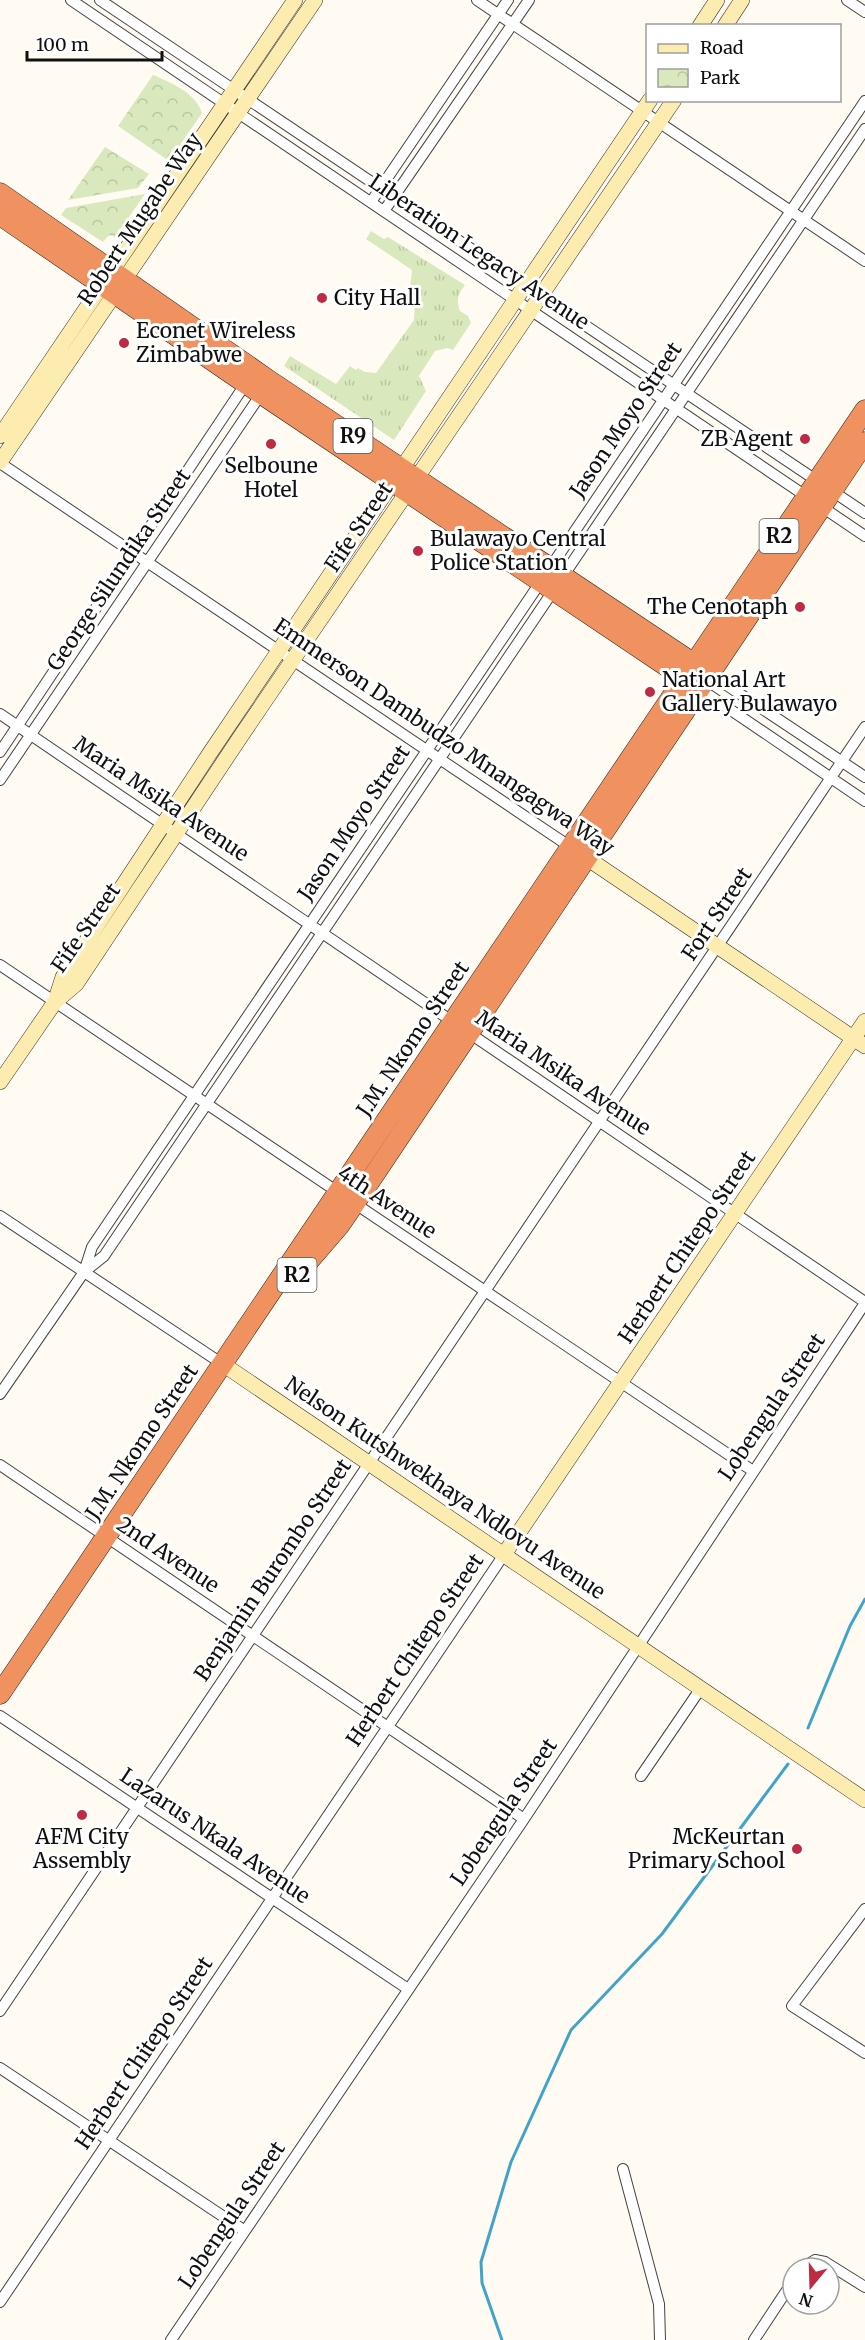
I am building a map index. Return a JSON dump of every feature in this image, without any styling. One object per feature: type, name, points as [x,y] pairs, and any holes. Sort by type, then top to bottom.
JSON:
[{"type":"highway","name":"R9","points":[[0,193],[113,283]]},
{"type":"highway","name":"R9","points":[[0,215],[113,283],[705,681]]},
{"type":"highway","name":"J.M. Nkomo Street","points":[[0,1708],[226,1367],[307,1262],[339,1226],[347,1199],[462,1027],[587,858],[705,681],[819,494],[865,410]]},
{"type":"highway","name":"J.M. Nkomo Street","points":[[462,1027],[568,846],[688,670],[819,494],[865,442]]},
{"type":"highway","name":"J.M. Nkomo Street","points":[[0,1694],[110,1540]]},
{"type":"street","name":"Robert Mugabe Way","points":[[0,462],[225,104],[295,0]]},
{"type":"street","name":"Robert Mugabe Way","points":[[0,436],[238,113],[315,0]]},
{"type":"street","points":[[477,0],[646,106],[659,123],[865,261]]},
{"type":"street","points":[[370,202],[508,0]]},
{"type":"street","points":[[384,211],[529,0]]},
{"type":"street","points":[[701,24],[717,0]]},
{"type":"street","points":[[725,24],[742,0]]},
{"type":"street","points":[[847,0],[865,12]]},
{"type":"street","name":"Liberation Legacy Avenue","points":[[76,1],[676,409],[819,494],[865,513]]},
{"type":"street","name":"Liberation Legacy Avenue","points":[[105,1],[687,393],[819,494],[865,536]]},
{"type":"street","points":[[98,17],[105,1]]},
{"type":"street","name":"Jason Moyo Street","points":[[0,1394],[84,1272],[104,1256],[440,759],[663,400],[865,101]]},
{"type":"street","name":"Fife Street","points":[[55,1002],[63,977],[279,651],[531,311],[673,102]]},
{"type":"street","name":"Fife Street","points":[[55,1002],[76,984],[293,660],[515,300],[646,106]]},
{"type":"street","name":"Jason Moyo Street","points":[[84,1272],[92,1247],[427,751],[676,409],[865,129]]},
{"type":"street","name":"George Silundika Street","points":[[0,752],[132,551],[258,382]]},
{"type":"street","name":"George Silundika Street","points":[[0,780],[148,562],[258,382]]},
{"type":"street","name":"Emmerson Dambudzo Mnangagwa Way","points":[[0,462],[859,1042]]},
{"type":"street","points":[[705,681],[842,761],[865,777]]},
{"type":"street","points":[[705,681],[865,801]]},
{"type":"street","name":"Maria Msika Avenue","points":[[0,714],[865,1303]]},
{"type":"street","name":"Fort Street","points":[[601,1122],[865,727]]},
{"type":"street","name":"4th Avenue","points":[[0,965],[753,1471]]},
{"type":"street","points":[[0,1082],[55,1002]]},
{"type":"street","name":"Herbert Chitepo Street","points":[[0,2302],[735,1213],[859,1042],[865,1020]]},
{"type":"street","name":"Benjamin Burombo Street","points":[[0,2012],[252,1635],[601,1122]]},
{"type":"street","name":"Nelson Kutshwekhaya Ndlovu Avenue","points":[[0,1215],[370,1461],[865,1800]]},
{"type":"street","name":"Lobengula Street","points":[[171,2340],[524,1819],[865,1303]]},
{"type":"street","name":"2nd Avenue","points":[[0,1465],[524,1819]]},
{"type":"street","points":[[641,1776],[701,1688]]},
{"type":"street","name":"Lazarus Nkala Avenue","points":[[0,1716],[408,1989]]},
{"type":"street","points":[[865,1909],[792,2006],[865,2053]]},
{"type":"street","points":[[0,2068],[245,2231]]},
{"type":"street","points":[[623,2169],[659,2304],[660,2340]]},
{"type":"street","points":[[841,2272],[865,2287]]},
{"type":"street","points":[[754,2340],[781,2300]]},
{"type":"green space","points":[[153,75],[188,94],[202,113],[169,161],[118,126]]},
{"type":"green space","points":[[105,147],[149,174],[138,188],[68,200]]},
{"type":"green space","points":[[145,194],[115,237],[109,235],[103,242],[61,215],[66,208]]},
{"type":"green space","points":[[371,231],[384,239],[388,237],[465,285],[459,294],[458,304],[460,311],[468,316],[471,323],[453,350],[447,348],[435,351],[419,376],[426,391],[394,440],[284,366],[290,356],[336,384],[350,366],[356,370],[358,368],[365,372],[376,373],[414,320],[415,298],[410,289],[412,270],[366,239]]},
{"type":"waterway","points":[[808,1728],[850,1626],[865,1599]]},
{"type":"waterway","points":[[502,2340],[482,2283],[481,2262],[511,2162],[571,2030],[662,1934],[788,1764]]},
{"type":"place","name":"City Hall","points":[[322,298]]},
{"type":"place","name":"Econet Wireless Zimbabwe","points":[[124,343]]},
{"type":"place","name":"ZB Agent","points":[[805,439]]},
{"type":"place","name":"Selboune Hotel","points":[[271,444]]},
{"type":"place","name":"Bulawayo Central Police Station","points":[[418,551]]},
{"type":"place","name":"The Cenotaph","points":[[800,607]]},
{"type":"place","name":"National Art Gallery Bulawayo","points":[[650,692]]},
{"type":"place","name":"AFM City Assembly","points":[[82,1815]]},
{"type":"place","name":"McKeurtan Primary School","points":[[797,1849]]}]
